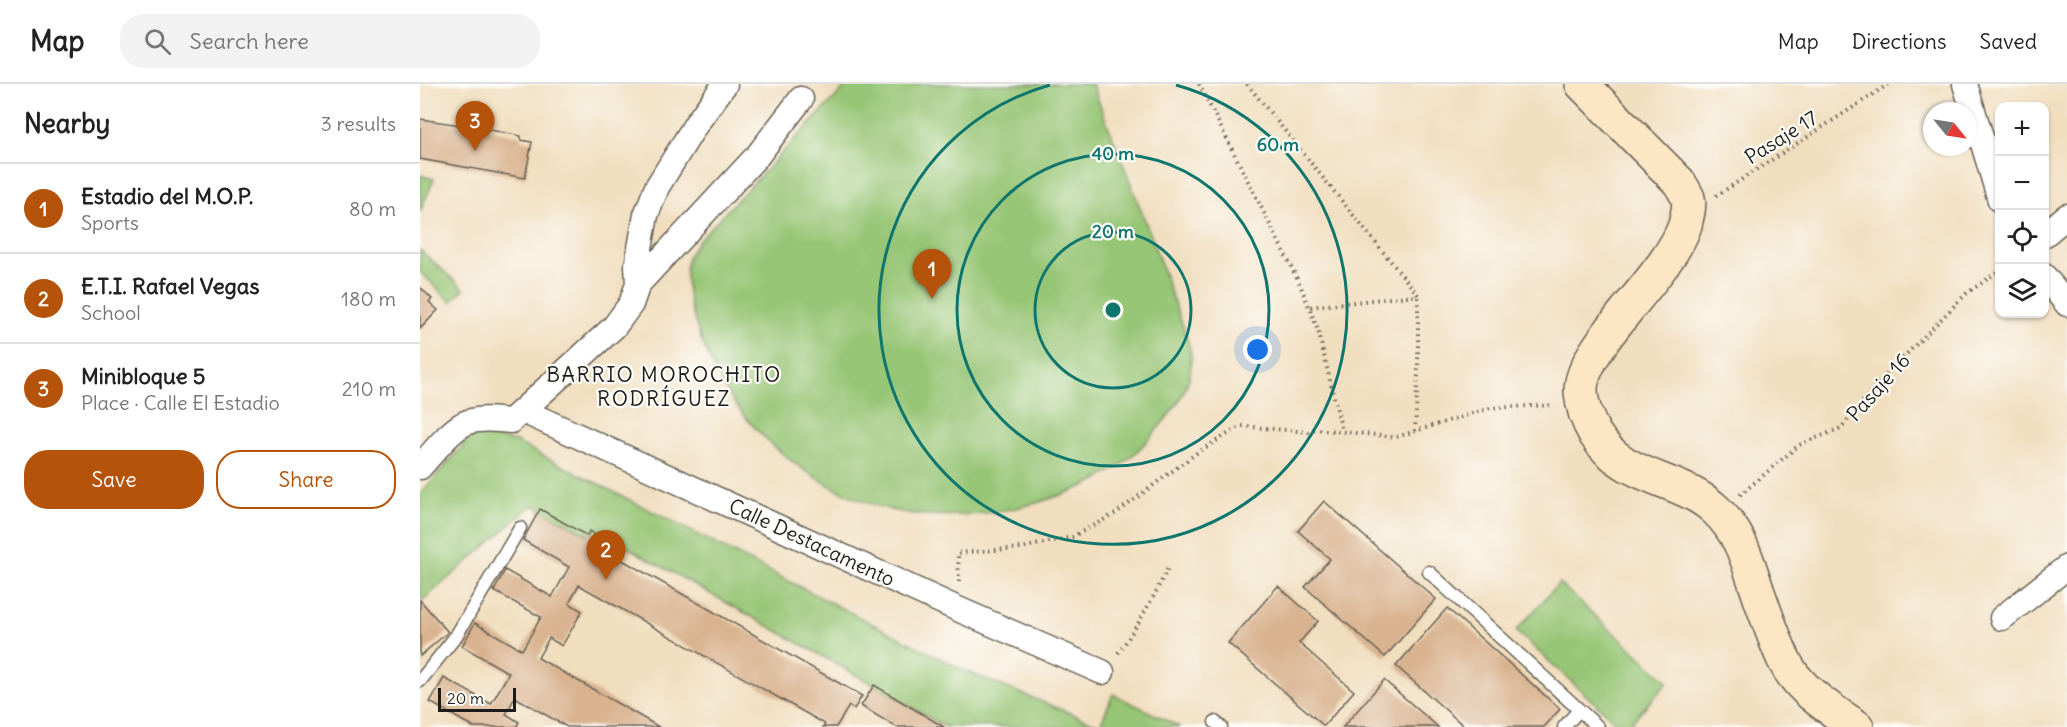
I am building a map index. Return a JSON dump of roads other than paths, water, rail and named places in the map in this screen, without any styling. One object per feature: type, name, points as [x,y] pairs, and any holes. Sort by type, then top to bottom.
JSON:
[{"type":"main road","points":[[1582,84],[1679,182],[1688,198],[1688,213],[1681,236],[1658,274],[1593,353],[1583,375],[1581,392],[1588,422],[1603,447],[1624,464],[1690,493],[1719,513],[1730,526],[1748,556],[1759,596],[1792,675],[1808,692],[1857,727]]},
{"type":"street","points":[[420,467],[451,434],[468,422],[517,416],[614,327],[631,304],[638,284],[637,266],[646,215],[657,187],[696,124],[725,84]]},
{"type":"street","points":[[1965,84],[1995,183]]},
{"type":"street","points":[[638,284],[758,155],[801,99]]},
{"type":"street","points":[[2049,231],[2067,216]]},
{"type":"street","points":[[2049,282],[2067,304]]},
{"type":"street","name":"Calle Destacamento","points":[[517,416],[1102,672]]},
{"type":"street","points":[[2002,618],[2067,567]]},
{"type":"lane","points":[[420,681],[456,636],[520,528]]},
{"type":"lane","points":[[1429,572],[1598,727]]},
{"type":"lane","points":[[1564,727],[1579,710]]},
{"type":"place","name":"Minibloque 5","points":[[475,151]]},
{"type":"place","name":"Estadio del M.O.P.","points":[[932,299]]},
{"type":"place","name":"E.T.I. Rafael Vegas","points":[[606,580]]},
{"type":"district","name":"BARRIO MOROCHITO RODRÍGUEZ","points":[[664,386]]}]
